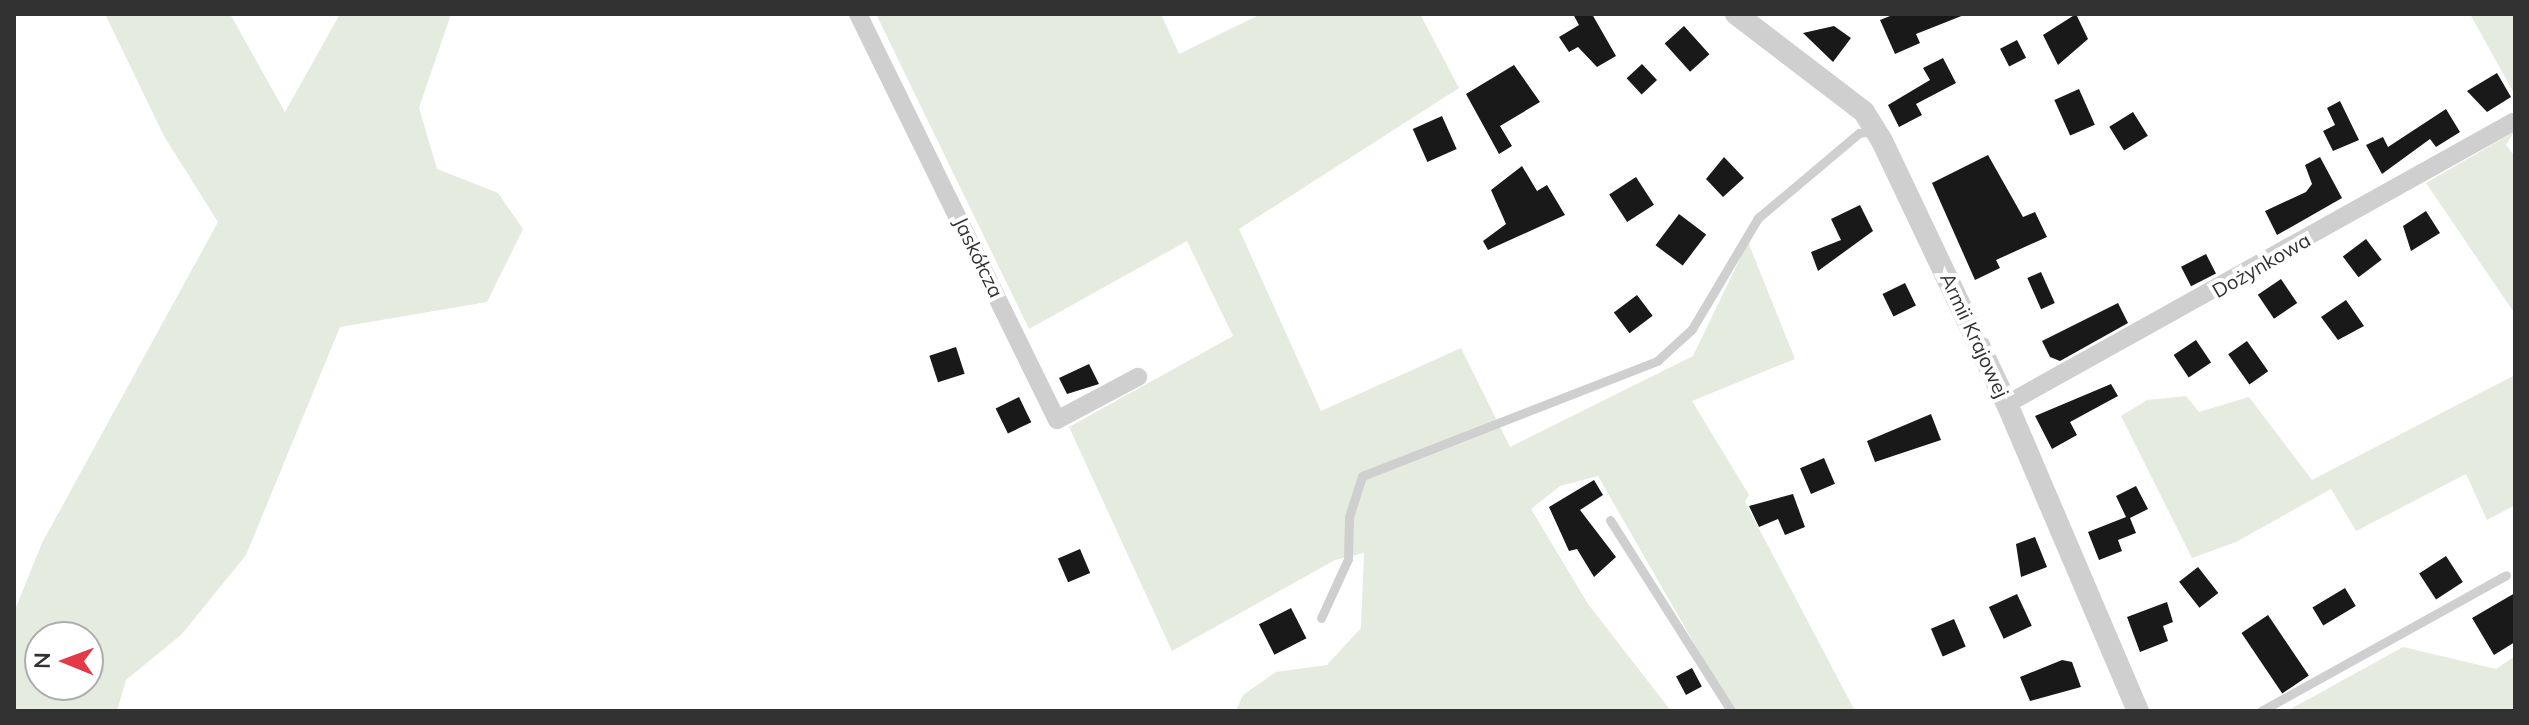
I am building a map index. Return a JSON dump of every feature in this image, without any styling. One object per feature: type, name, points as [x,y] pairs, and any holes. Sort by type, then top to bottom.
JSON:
[{"type":"street","name":"Jaskółcza","points":[[858,14],[1057,420],[1138,377]]},
{"type":"street","name":"Armii Krajowej","points":[[1736,14],[1864,112],[1876,131],[2007,404],[2138,711]]},
{"type":"street","name":"Dożynkowa","points":[[2007,404],[2513,122]]},
{"type":"lane","points":[[1321,618],[1348,559],[1349,517],[1362,476],[1657,361],[1692,329],[1758,218],[1859,133],[1876,131]]},
{"type":"lane","points":[[1610,520],[1731,711]]},
{"type":"lane","points":[[2261,711],[2506,575]]},
{"type":"shaded area","points":[[105,14],[230,14],[285,112],[340,14],[451,14],[419,108],[437,169],[498,193],[523,229],[487,302],[340,327],[246,555],[182,634],[126,680],[117,711],[14,711],[14,612],[42,543],[218,222],[164,136]]},
{"type":"shaded area","points":[[876,14],[1161,14],[1179,54],[1261,14],[1420,14],[1459,88],[1239,229],[1321,411],[1461,348],[1510,447],[1693,356],[1748,242],[1795,359],[1692,401],[1749,495],[1745,502],[1855,711],[1733,711],[1598,476],[1560,486],[1531,509],[1588,604],[1671,711],[1236,711],[1243,695],[1276,672],[1327,665],[1361,628],[1364,553],[1335,560],[1172,651],[1069,427],[1233,336],[1187,241],[1029,329]]},
{"type":"shaded area","points":[[2470,14],[2515,14],[2515,95]]},
{"type":"shaded area","points":[[2514,132],[2506,145],[2515,156],[2515,314],[2426,183]]},
{"type":"shaded area","points":[[2515,375],[2515,505],[2487,520],[2466,474],[2356,531],[2331,489],[2236,542],[2192,558],[2121,416],[2147,400],[2186,396],[2199,412],[2249,397],[2312,480]]},
{"type":"shaded area","points":[[2403,647],[2496,669],[2515,656],[2515,711],[2287,711]]},
{"type":"building","points":[[1573,14],[1592,14],[1616,56],[1597,67],[1578,47],[1569,52],[1559,37],[1579,25]]},
{"type":"building","points":[[1895,14],[1964,15],[1916,34],[1920,43],[1895,54],[1880,20]]},
{"type":"building","points":[[2076,14],[2088,39],[2058,65],[2043,35]]},
{"type":"building","points":[[1684,26],[1709,54],[1690,72],[1665,43]]},
{"type":"building","points":[[1834,26],[1851,38],[1833,62],[1803,33]]},
{"type":"building","points":[[2017,40],[2026,58],[2009,66],[2000,49]]},
{"type":"building","points":[[1943,58],[1956,83],[1916,104],[1922,115],[1899,127],[1888,105],[1930,80],[1923,68]]},
{"type":"building","points":[[1642,64],[1657,80],[1642,94],[1627,78]]},
{"type":"building","points":[[1514,65],[1540,102],[1500,126],[1512,146],[1499,154],[1466,94]]},
{"type":"building","points":[[2497,73],[2511,97],[2487,112],[2467,91]]},
{"type":"building","points":[[2079,89],[2095,125],[2070,136],[2054,100]]},
{"type":"building","points":[[2340,101],[2359,140],[2333,151],[2323,131],[2335,125],[2327,108]]},
{"type":"building","points":[[2446,109],[2460,132],[2436,147],[2430,139],[2382,174],[2366,145],[2383,137],[2388,147]]},
{"type":"building","points":[[2133,112],[2148,136],[2124,151],[2109,127]]},
{"type":"building","points":[[1442,116],[1457,149],[1427,162],[1413,129]]},
{"type":"building","points":[[1988,155],[2023,217],[2035,212],[2047,237],[1996,260],[2000,268],[1975,280],[1932,183]]},
{"type":"building","points":[[1724,157],[1744,178],[1723,197],[1706,179]]},
{"type":"building","points":[[2320,157],[2342,198],[2277,235],[2265,211],[2306,192],[2312,184],[2305,165]]},
{"type":"building","points":[[1522,166],[1537,191],[1547,185],[1565,215],[1488,250],[1483,241],[1506,224],[1491,190]]},
{"type":"building","points":[[1636,177],[1654,205],[1627,222],[1609,194]]},
{"type":"building","points":[[1860,205],[1873,231],[1818,271],[1811,252],[1841,240],[1831,219]]},
{"type":"building","points":[[2426,211],[2440,233],[2411,251],[2403,226]]},
{"type":"building","points":[[1679,214],[1706,234],[1683,266],[1656,245]]},
{"type":"building","points":[[2366,239],[2382,260],[2358,277],[2343,256]]},
{"type":"building","points":[[2206,254],[2216,274],[2191,286],[2181,267]]},
{"type":"building","points":[[2041,272],[2055,303],[2041,309],[2027,278]]},
{"type":"building","points":[[2281,279],[2297,303],[2274,319],[2258,295]]},
{"type":"building","points":[[1905,283],[1916,305],[1893,316],[1883,294]]},
{"type":"building","points":[[1637,295],[1653,316],[1629,333],[1614,312]]},
{"type":"building","points":[[2346,300],[2364,326],[2338,340],[2321,317]]},
{"type":"building","points":[[2118,303],[2128,323],[2060,361],[2050,357],[2042,341]]},
{"type":"building","points":[[2196,340],[2211,362],[2189,377],[2174,355]]},
{"type":"building","points":[[2247,341],[2268,371],[2249,385],[2228,354]]},
{"type":"building","points":[[956,347],[965,374],[938,382],[929,356]]},
{"type":"building","points":[[1089,364],[1099,384],[1067,394],[1059,378]]},
{"type":"building","points":[[2111,384],[2118,396],[2070,422],[2077,435],[2052,449],[2035,416]]},
{"type":"building","points":[[1019,397],[1031,422],[1008,434],[996,408]]},
{"type":"building","points":[[1931,414],[1941,440],[1875,462],[1867,441]]},
{"type":"building","points":[[1824,458],[1835,484],[1811,494],[1800,468]]},
{"type":"building","points":[[1594,480],[1603,495],[1580,510],[1616,557],[1594,577],[1577,549],[1569,551],[1549,507]]},
{"type":"building","points":[[2136,486],[2148,509],[2130,518],[2136,533],[2118,540],[2122,551],[2099,560],[2088,532],[2126,517],[2116,496]]},
{"type":"building","points":[[1793,494],[1805,527],[1785,535],[1778,519],[1759,527],[1749,506]]},
{"type":"building","points":[[2035,537],[2047,567],[2021,577],[2016,544]]},
{"type":"building","points":[[1080,549],[1090,573],[1068,582],[1058,558]]},
{"type":"building","points":[[2446,556],[2463,582],[2436,599],[2419,573]]},
{"type":"building","points":[[2198,567],[2218,593],[2199,608],[2179,582]]},
{"type":"building","points":[[2345,588],[2356,606],[2323,626],[2312,608]]},
{"type":"building","points":[[2515,593],[2515,642],[2494,655],[2472,618]]},
{"type":"building","points":[[2017,594],[2032,626],[2004,639],[1989,607]]},
{"type":"building","points":[[2167,602],[2173,622],[2163,626],[2168,641],[2140,652],[2127,617]]},
{"type":"building","points":[[1291,608],[1306,638],[1274,655],[1259,624]]},
{"type":"building","points":[[2268,615],[2309,676],[2282,693],[2241,633]]},
{"type":"building","points":[[1954,619],[1966,647],[1943,656],[1931,629]]},
{"type":"building","points":[[2062,660],[2072,662],[2081,687],[2030,701],[2020,677]]},
{"type":"building","points":[[1692,668],[1702,687],[1686,695],[1676,676]]}]
